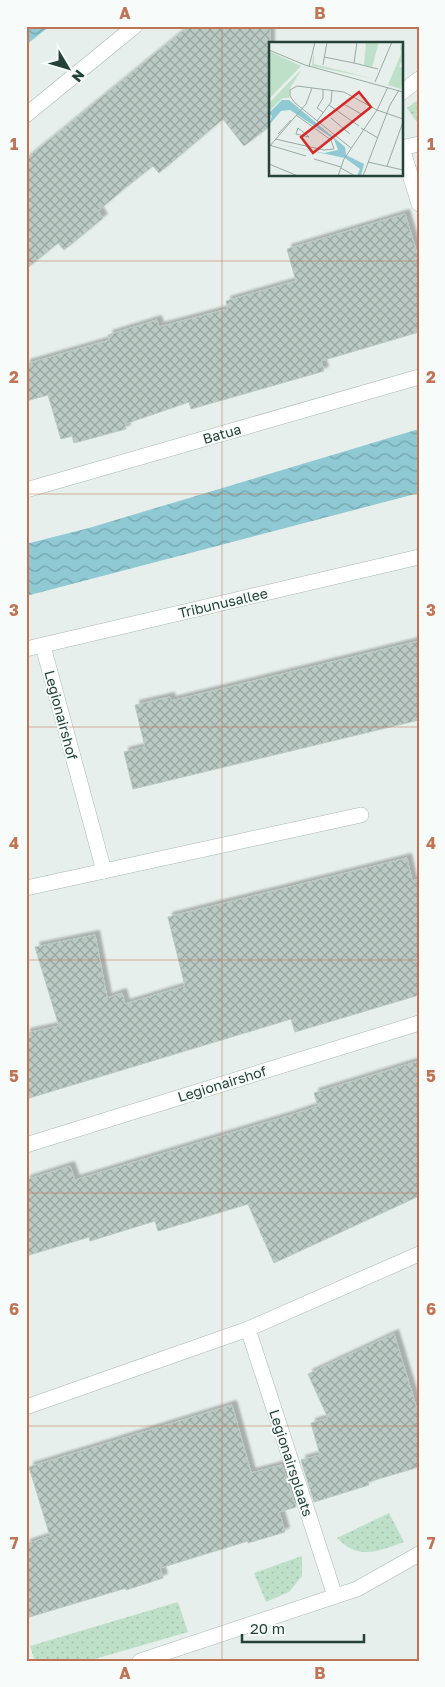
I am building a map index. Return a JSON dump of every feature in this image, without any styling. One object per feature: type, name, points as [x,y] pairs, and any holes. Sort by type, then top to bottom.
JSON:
[{"type":"street","points":[[26,115],[135,26]]},
{"type":"street","points":[[402,92],[419,79]]},
{"type":"street","points":[[419,144],[402,148],[419,204]]},
{"type":"street","name":"Batua","points":[[26,490],[419,377]]},
{"type":"street","name":"Tribunusallee","points":[[26,650],[419,557]]},
{"type":"street","name":"Legionairshof","points":[[42,646],[104,871]]},
{"type":"street","points":[[26,888],[361,815]]},
{"type":"street","name":"Legionairshof","points":[[26,1146],[419,1024]]},
{"type":"street","points":[[26,1407],[248,1329],[419,1254]]},
{"type":"street","name":"Legionairsplaats","points":[[248,1329],[335,1596]]},
{"type":"street","points":[[140,1661],[357,1589],[419,1554]]},
{"type":"green space","points":[[419,99],[419,125],[407,108]]},
{"type":"green space","points":[[389,1513],[404,1542],[377,1551],[361,1552],[353,1550],[337,1538]]},
{"type":"green space","points":[[302,1556],[302,1576],[289,1592],[266,1602],[254,1573]]},
{"type":"green space","points":[[178,1602],[188,1632],[88,1661],[35,1661],[30,1646]]},
{"type":"water","points":[[26,26],[50,26],[26,45]]},
{"type":"water","points":[[419,429],[419,493],[26,596],[26,544],[89,528]]},
{"type":"building","points":[[189,26],[270,26],[269,127],[244,146],[223,119],[159,173],[153,166],[125,188],[98,211],[103,218],[64,250],[58,243],[26,269],[26,159]]},
{"type":"building","points":[[405,214],[419,260],[419,332],[321,361],[324,371],[191,409],[189,402],[125,424],[126,429],[74,443],[72,436],[61,439],[48,395],[26,401],[26,364],[110,340],[108,335],[157,320],[159,327],[228,309],[226,301],[296,281],[287,249]]},
{"type":"building","points":[[419,641],[419,720],[133,789],[124,752],[145,747],[135,705],[170,697],[171,701]]},
{"type":"building","points":[[407,858],[412,881],[419,879],[419,995],[295,1032],[291,1019],[26,1099],[26,1033],[59,1026],[35,947],[95,935],[107,998],[122,993],[125,1004],[185,986],[168,917]]},
{"type":"building","points":[[419,1061],[419,1196],[274,1263],[248,1204],[158,1231],[155,1221],[90,1241],[89,1237],[26,1256],[26,1180],[70,1166],[75,1180],[288,1116],[318,1106],[314,1093]]},
{"type":"building","points":[[394,1334],[419,1416],[419,1467],[368,1482],[369,1485],[314,1502],[301,1460],[320,1455],[311,1423],[328,1418],[308,1374]]},
{"type":"building","points":[[232,1405],[251,1473],[282,1465],[296,1507],[279,1512],[285,1532],[248,1543],[248,1541],[160,1568],[163,1578],[26,1618],[26,1544],[50,1536],[29,1467]]}]
